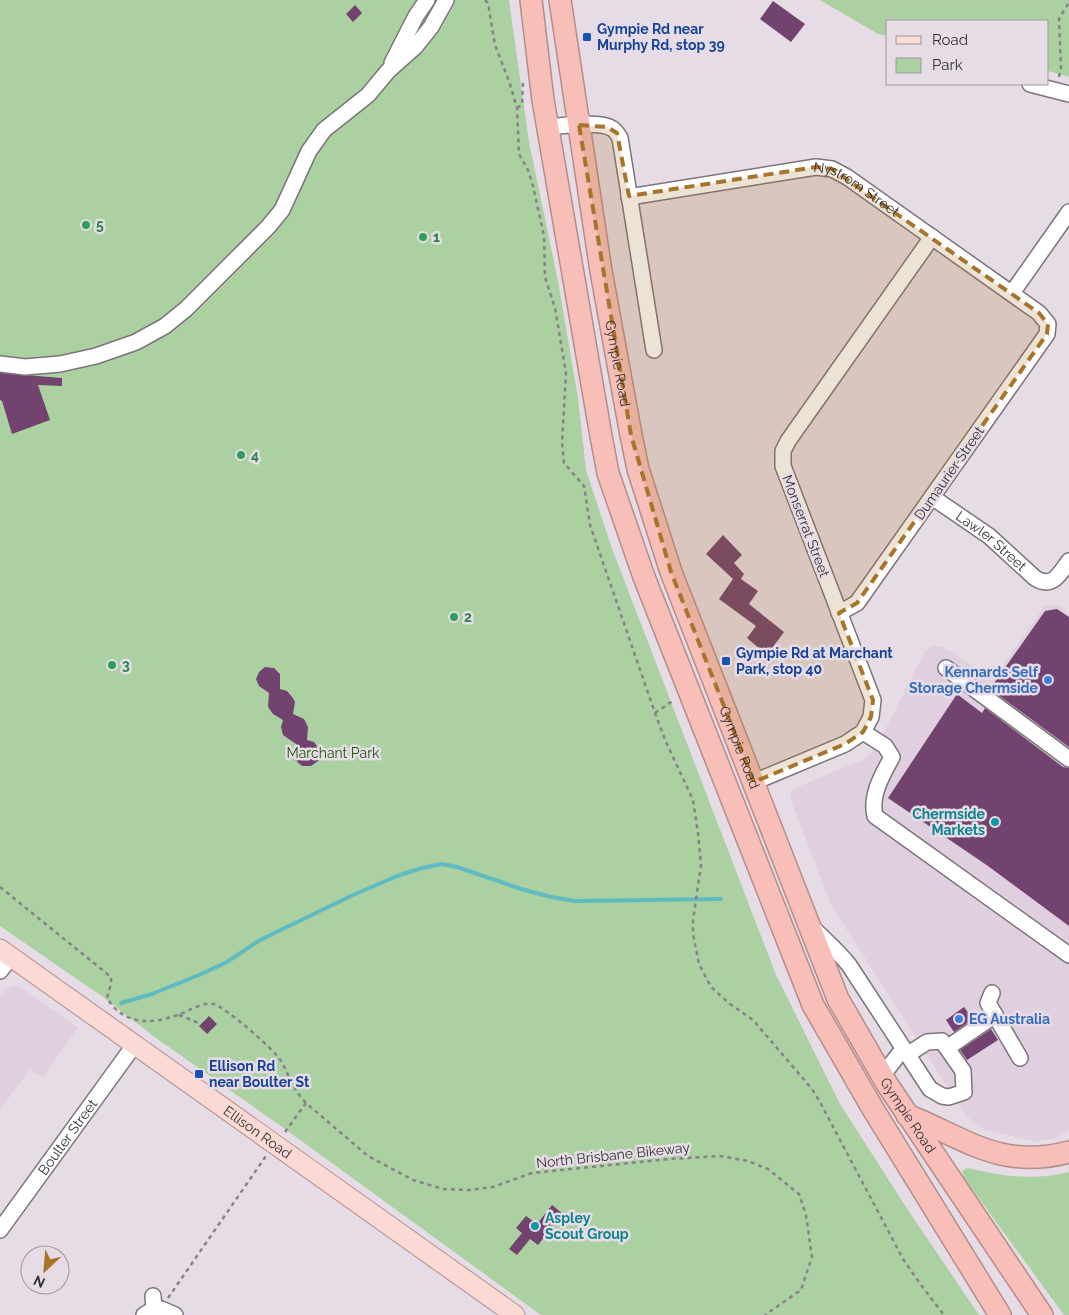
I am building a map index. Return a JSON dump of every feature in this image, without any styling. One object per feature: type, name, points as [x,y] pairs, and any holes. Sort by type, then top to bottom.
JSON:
[{"type":"highway","name":"Gympie Road","points":[[531,0],[538,69],[608,473],[644,576],[813,1005],[868,1102],[1000,1315]]},
{"type":"highway","name":"Gympie Road","points":[[560,0],[601,271],[638,469],[671,572],[838,999],[907,1115],[1042,1315]]},
{"type":"highway","points":[[907,1115],[936,1126],[973,1146],[1000,1154],[1039,1158],[1069,1152]]},
{"type":"main road","name":"Ellison Road","points":[[4,959],[135,1044],[274,1145],[515,1315]]},
{"type":"street","points":[[388,71],[416,16],[427,0]]},
{"type":"street","points":[[0,364],[25,367],[60,364],[96,356],[136,342],[165,326],[186,309],[268,227],[282,210],[310,151],[324,130],[368,95],[388,71],[415,47],[431,27],[446,0]]},
{"type":"street","points":[[1034,85],[1062,92]]},
{"type":"street","points":[[548,127],[579,125],[607,127],[613,129],[620,138],[654,350]]},
{"type":"street","name":"Nystrom Street","points":[[629,197],[816,167],[832,169],[848,177],[1040,313],[1048,324]]},
{"type":"street","points":[[1012,293],[1069,212]]},
{"type":"street","name":"Monserrat Street","points":[[863,732],[871,717],[872,700],[783,466],[783,451],[788,440],[932,237]]},
{"type":"street","name":"Dumaurier Street","points":[[839,613],[857,603],[1048,334],[1048,324]]},
{"type":"street","name":"Lawler Street","points":[[932,497],[989,536],[1040,582],[1048,583],[1058,577],[1069,561]]},
{"type":"street","points":[[946,668],[1069,759]]},
{"type":"street","points":[[754,782],[845,744],[863,732],[885,746],[892,757],[883,773],[875,796],[873,809],[875,816],[1069,955]]},
{"type":"street","points":[[808,922],[849,965],[907,1052],[930,1089],[949,1097],[964,1092],[963,1071],[942,1041],[927,1042],[913,1051],[907,1052],[899,1054],[889,1067],[881,1073]]},
{"type":"street","points":[[992,993],[988,1003],[1020,1058]]},
{"type":"street","points":[[947,1048],[995,1014]]},
{"type":"street","name":"Boulter Street","points":[[0,1230],[135,1044]]},
{"type":"street","points":[[153,1308],[175,1315]]},
{"type":"path","points":[[1062,92],[1059,19],[1069,2]]},
{"type":"path","points":[[517,108],[522,105],[523,79]]},
{"type":"path","points":[[655,713],[674,701],[673,695]]},
{"type":"path","name":"North Brisbane Bikeway","points":[[0,887],[111,977],[107,998],[110,1004],[128,1018],[140,1022],[161,1020],[205,1004],[214,1004],[229,1012],[280,1058],[298,1095],[306,1103],[368,1156],[414,1180],[443,1189],[468,1190],[493,1187],[532,1173],[668,1159],[720,1156],[748,1161],[768,1169],[799,1194],[806,1214],[812,1257],[801,1290],[765,1315]]},
{"type":"path","points":[[697,887],[693,934],[698,964],[711,987],[730,1004],[753,1020],[812,1089],[903,1259],[944,1315]]},
{"type":"path","points":[[179,1014],[201,1024]]},
{"type":"path","points":[[153,1308],[306,1103]]},
{"type":"highlighted area","points":[[579,125],[607,127],[617,133],[629,196],[816,167],[832,169],[1039,313],[1048,324],[1047,334],[857,603],[839,613],[873,700],[871,717],[863,732],[845,744],[754,782],[671,572],[631,435]]},
{"type":"shaded area","name":"Chermside Markets","points":[[1056,604],[1069,613],[1069,1130],[1055,1139],[1033,1141],[985,1130],[966,1116],[831,905],[790,798],[795,788],[862,760],[871,753],[884,732],[925,651],[933,646],[941,647],[952,652],[992,681],[1044,607]]},
{"type":"shaded area","points":[[11,986],[17,986],[25,990],[78,1028],[43,1077],[30,1069],[0,1110],[0,996]]},
{"type":"green space","name":"Marchant Park","points":[[0,0],[509,0],[529,142],[558,281],[578,398],[586,470],[611,546],[776,975],[840,1104],[908,1210],[979,1315],[541,1315],[156,1038],[103,997],[0,926]]},
{"type":"green space","points":[[820,0],[1069,0],[1069,77],[1049,71],[1049,20],[886,20],[886,36],[878,34]]},
{"type":"green space","points":[[967,1168],[1031,1177],[1069,1172],[1069,1315],[1064,1315],[964,1178],[962,1171]]},
{"type":"building","points":[[773,1],[805,24],[791,42],[760,19]]},
{"type":"building","points":[[355,5],[362,13],[353,22],[346,14]]},
{"type":"building","points":[[0,373],[62,378],[62,386],[38,385],[50,420],[12,434],[2,401],[0,400]]},
{"type":"building","points":[[723,535],[742,555],[734,563],[744,574],[741,579],[758,591],[749,604],[784,632],[767,655],[747,638],[756,626],[719,599],[733,579],[706,554]]},
{"type":"building","name":"Kennards Self Storage Chermside","points":[[1057,609],[1069,617],[1069,747],[990,689],[1045,611]]},
{"type":"building","points":[[265,667],[274,668],[280,674],[280,689],[287,691],[295,702],[293,714],[304,719],[308,727],[307,740],[314,742],[319,749],[318,761],[311,766],[302,766],[295,760],[293,752],[296,744],[283,735],[281,727],[283,720],[273,714],[268,707],[269,693],[259,686],[256,679],[259,672]]},
{"type":"building","name":"Chermside Markets","points":[[957,694],[982,713],[985,708],[1063,767],[1069,768],[1069,926],[988,866],[888,798]]},
{"type":"building","name":"EG Australia","points":[[964,1007],[973,1019],[954,1032],[946,1020]]},
{"type":"building","points":[[209,1016],[217,1024],[207,1034],[199,1026]]},
{"type":"building","points":[[991,1029],[998,1040],[967,1060],[960,1050]]},
{"type":"building","name":"Aspley Scout Group","points":[[552,1205],[563,1214],[538,1245],[530,1239],[517,1255],[509,1249],[522,1233],[516,1228],[526,1216],[537,1224]]},
{"type":"waterway","points":[[121,1003],[152,994],[199,975],[227,962],[260,940],[397,876],[442,864],[457,867],[521,889],[575,901],[721,899]]},
{"type":"place","name":"Gympie Rd near Murphy Rd, stop 39","points":[[587,37]]},
{"type":"place","name":"5","points":[[86,225]]},
{"type":"place","name":"1","points":[[423,237]]},
{"type":"place","name":"4","points":[[241,455]]},
{"type":"place","name":"2","points":[[454,617]]},
{"type":"place","name":"Gympie Rd at Marchant Park, stop 40","points":[[726,661]]},
{"type":"place","name":"3","points":[[112,665]]},
{"type":"place","name":"Kennards Self Storage Chermside","points":[[1048,680]]},
{"type":"place","name":"Chermside Markets","points":[[995,822]]},
{"type":"place","name":"EG Australia","points":[[959,1019]]},
{"type":"place","name":"Ellison Rd near Boulter St","points":[[199,1074]]},
{"type":"place","name":"Aspley Scout Group","points":[[535,1226]]}]
